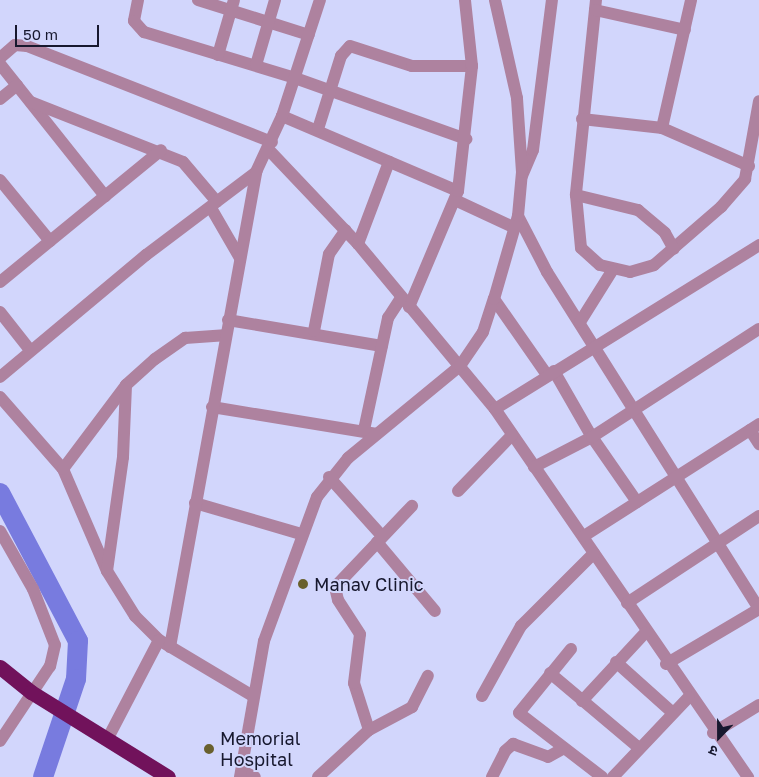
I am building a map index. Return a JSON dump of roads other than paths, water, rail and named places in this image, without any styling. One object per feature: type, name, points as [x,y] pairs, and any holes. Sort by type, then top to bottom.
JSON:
[{"type":"highway","points":[[0,668],[36,696],[85,727],[108,738],[168,777]]},
{"type":"street","points":[[138,0],[134,21],[144,32],[256,65],[466,139]]},
{"type":"street","points":[[198,0],[232,5],[309,35]]},
{"type":"street","points":[[256,65],[275,0]]},
{"type":"street","points":[[170,648],[224,335],[256,172],[270,146],[282,116],[320,0]]},
{"type":"street","points":[[364,430],[390,313],[405,302],[456,196],[466,139],[472,66],[465,0]]},
{"type":"street","points":[[255,777],[241,774],[253,696],[264,641],[301,534],[330,477],[377,434],[460,366],[483,332],[494,299],[517,222],[522,178],[516,98],[495,0]]},
{"type":"street","points":[[522,178],[533,150],[552,0]]},
{"type":"street","points":[[662,128],[691,0]]},
{"type":"street","points":[[218,55],[232,5]]},
{"type":"street","points":[[685,30],[596,5],[582,119],[576,195],[581,248],[589,258],[612,271],[630,272],[654,265],[674,249],[739,188],[750,166],[753,114],[759,101]]},
{"type":"street","points":[[0,58],[15,44],[27,46],[270,146],[358,244],[495,409],[512,436],[584,536],[666,664],[714,733],[748,777]]},
{"type":"street","points":[[318,129],[341,56],[350,46],[412,66],[472,66]]},
{"type":"street","points":[[0,64],[104,196]]},
{"type":"street","points":[[0,99],[17,85]]},
{"type":"street","points":[[31,102],[161,150],[191,168],[214,205],[240,258]]},
{"type":"street","points":[[282,116],[318,129],[456,196],[517,222],[759,609],[666,664]]},
{"type":"street","points":[[582,119],[662,128],[750,166]]},
{"type":"street","points":[[0,282],[161,150]]},
{"type":"street","points":[[358,244],[389,162]]},
{"type":"street","points":[[0,377],[30,350],[256,172]]},
{"type":"street","points":[[0,180],[50,241]]},
{"type":"street","points":[[576,195],[638,210],[665,233],[674,249]]},
{"type":"street","points":[[314,331],[329,254],[346,230]]},
{"type":"street","points":[[495,409],[550,373],[759,245]]},
{"type":"street","points":[[580,322],[612,271]]},
{"type":"street","points":[[494,299],[550,373],[637,502]]},
{"type":"street","points":[[0,312],[30,350]]},
{"type":"street","points":[[228,320],[314,331],[382,346]]},
{"type":"street","points":[[534,467],[592,437],[759,329]]},
{"type":"street","points":[[63,469],[126,385],[185,338],[224,335]]},
{"type":"street","points":[[107,571],[124,457],[126,385]]},
{"type":"street","points":[[0,397],[63,469],[107,571],[126,603],[159,640],[253,696]]},
{"type":"street","points":[[212,407],[364,430],[377,434]]},
{"type":"street","points":[[584,536],[754,427],[759,444]]},
{"type":"street","points":[[458,491],[512,436]]},
{"type":"street","points":[[330,477],[435,611]]},
{"type":"street","points":[[195,503],[301,534]]},
{"type":"street","points":[[369,730],[354,683],[360,634],[335,592],[338,581],[412,506]]},
{"type":"street","points":[[627,603],[717,543],[758,519]]},
{"type":"street","points":[[0,531],[55,638],[50,666],[36,696],[0,741]]},
{"type":"street","points":[[482,696],[521,626],[594,553]]},
{"type":"street","points":[[582,701],[616,662],[645,633]]},
{"type":"street","points":[[108,738],[159,640]]},
{"type":"street","points":[[571,649],[519,713],[602,777]]},
{"type":"street","points":[[616,662],[673,713]]},
{"type":"street","points":[[550,673],[639,748]]},
{"type":"street","points":[[318,777],[369,730],[412,707],[428,676]]},
{"type":"street","points":[[618,775],[639,748],[689,697]]},
{"type":"street","points":[[714,733],[759,704]]},
{"type":"street","points":[[492,777],[513,744],[548,757],[564,748]]},
{"type":"waterway","points":[[0,493],[78,641],[76,679],[43,777]]},
{"type":"place","name":"Manav Clinic","points":[[303,584]]},
{"type":"place","name":"Memorial Hospital","points":[[209,749]]}]
